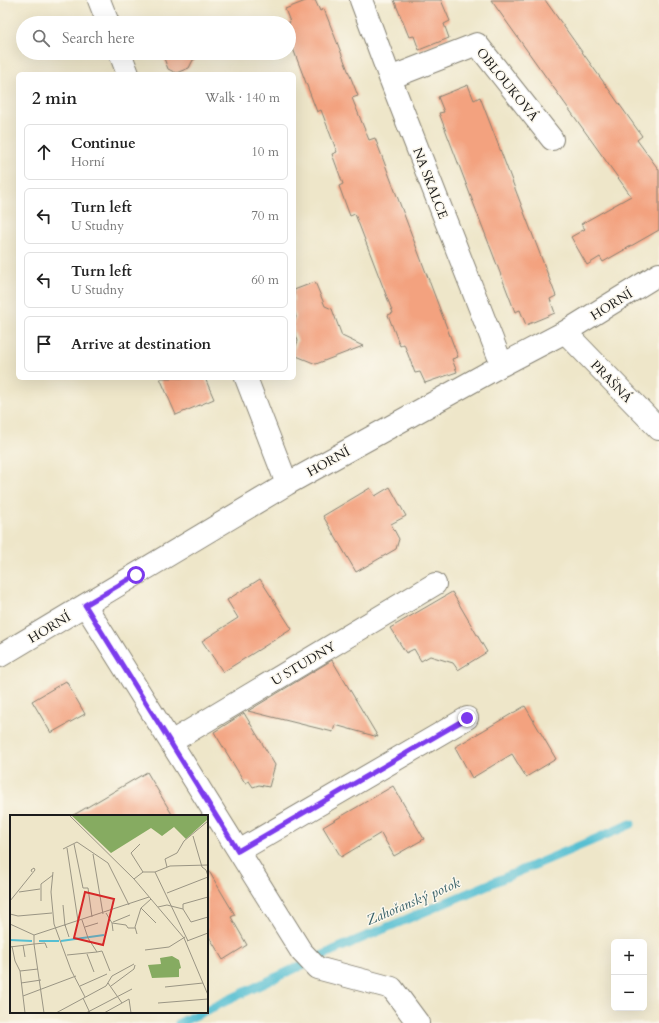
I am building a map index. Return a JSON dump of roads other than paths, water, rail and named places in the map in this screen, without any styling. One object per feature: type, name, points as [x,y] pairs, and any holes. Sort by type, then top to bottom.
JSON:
[{"type":"street","points":[[99,0],[105,16]]},
{"type":"street","name":"NA SKALCE","points":[[361,0],[502,365]]},
{"type":"street","name":"OBLOUKOVÁ","points":[[390,78],[477,44],[552,139]]},
{"type":"street","points":[[123,60],[127,72]]},
{"type":"street","name":"HORNÍ","points":[[0,656],[287,484],[502,365],[565,332],[659,274]]},
{"type":"street","name":"PRAŠNÁ","points":[[565,332],[659,429]]},
{"type":"street","points":[[247,380],[287,484]]},
{"type":"street","name":"U STUDNY","points":[[171,742],[435,584]]},
{"type":"street","points":[[85,605],[301,951],[317,968],[392,988],[418,1023]]},
{"type":"street","points":[[238,851],[467,718]]},
{"type":"waterway","name":"Zahořanský potok","points":[[208,1010],[334,950],[631,824]]},
{"type":"waterway","name":"Zahořanský potok","points":[[179,1023],[201,1013]]}]
